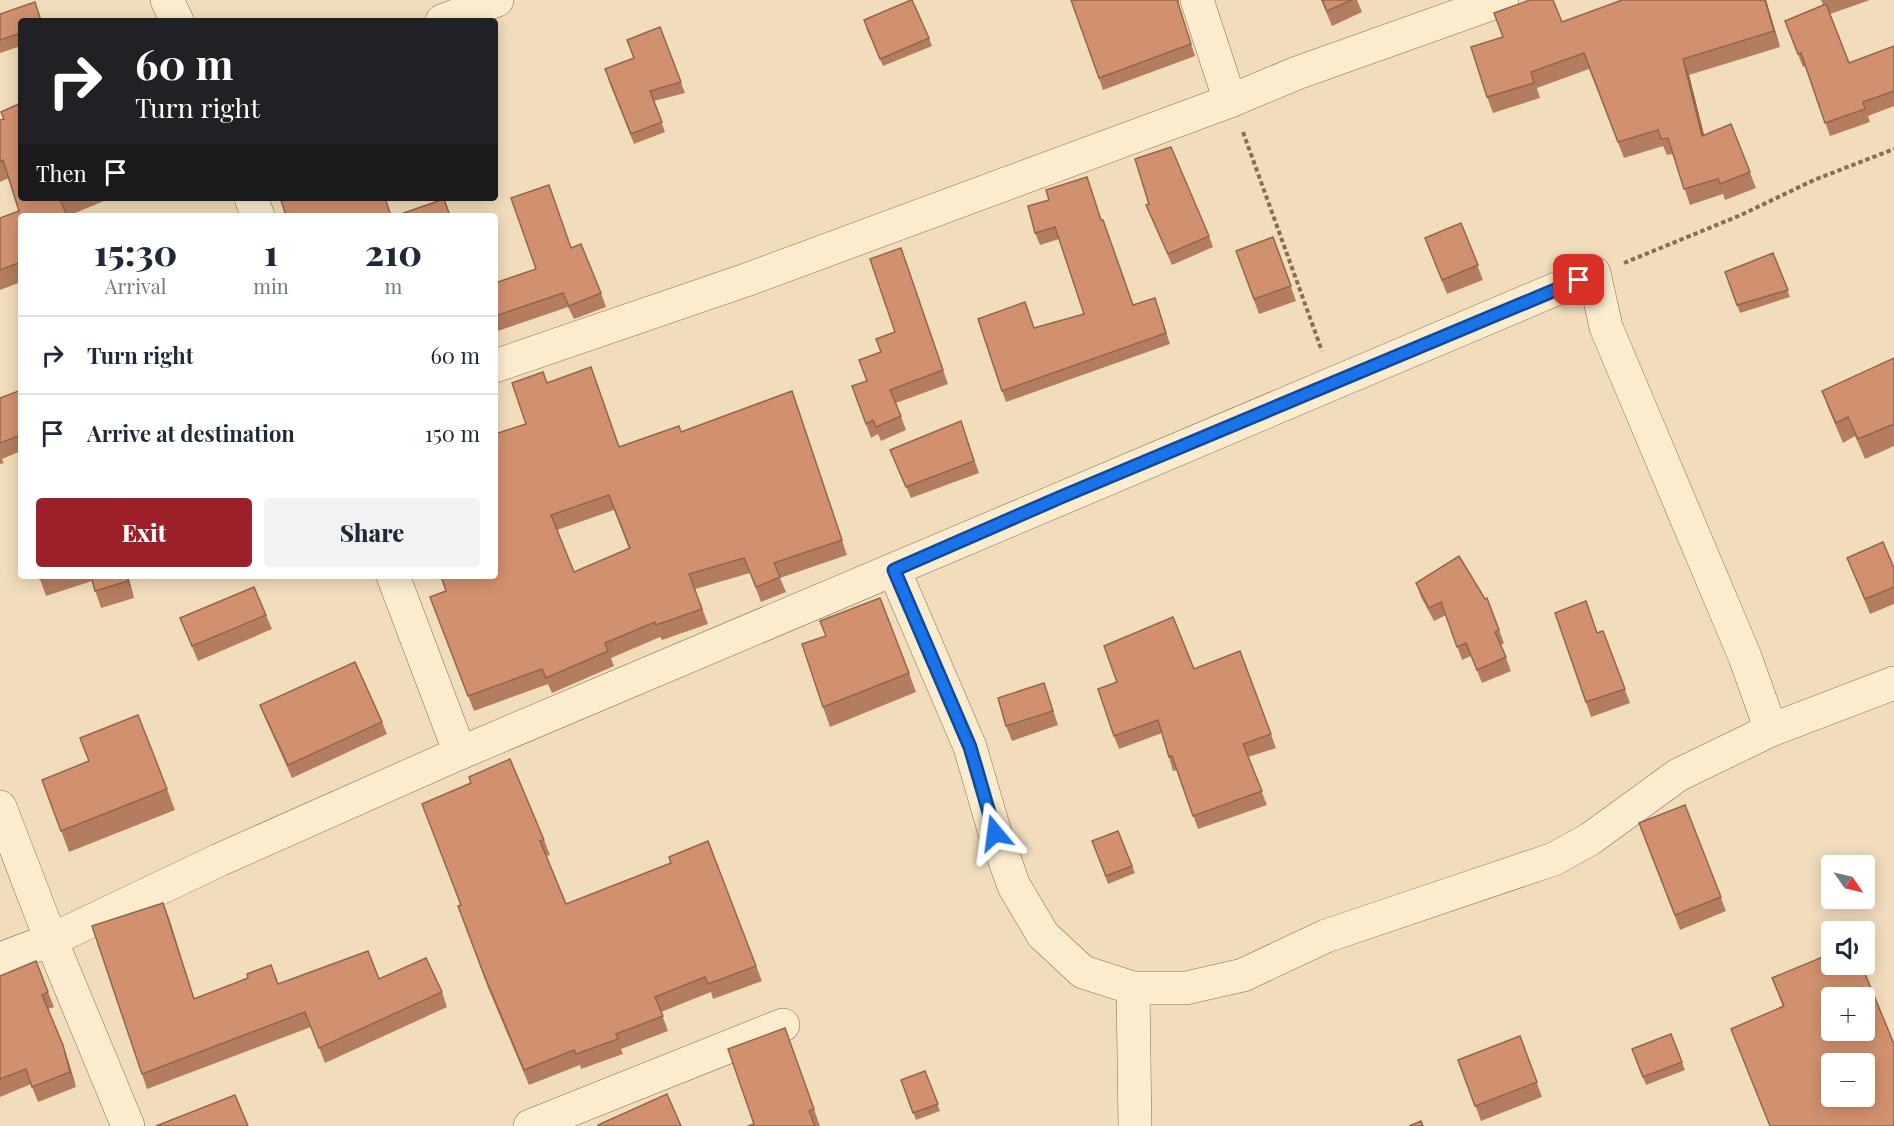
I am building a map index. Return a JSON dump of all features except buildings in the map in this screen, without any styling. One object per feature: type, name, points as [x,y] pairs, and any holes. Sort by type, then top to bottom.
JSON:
[{"type":"street","points":[[167,0],[176,18]]},
{"type":"street","points":[[450,18],[497,0]]},
{"type":"street","points":[[1197,0],[1230,101]]},
{"type":"street","points":[[498,365],[746,280],[1230,101],[1297,73],[1502,0]]},
{"type":"street","points":[[0,959],[51,940],[219,860],[460,753],[1594,273],[1606,327],[1737,637],[1771,730]]},
{"type":"street","points":[[894,570],[970,747],[995,833],[1014,886],[1043,935],[1083,972],[1133,988],[1186,988],[1243,975],[1326,936],[1554,859],[1590,839],[1678,775],[1771,730],[1894,683]]},
{"type":"street","points":[[394,579],[460,753]]},
{"type":"street","points":[[0,807],[51,940],[128,1126]]},
{"type":"street","points":[[1133,988],[1135,1126]]},
{"type":"street","points":[[530,1126],[783,1025]]},
{"type":"path","points":[[1230,101],[1249,147],[1333,382]]},
{"type":"path","points":[[1594,273],[1741,216],[1814,180],[1894,149]]},
{"type":"route","points":[[995,833],[970,747],[894,570],[1061,497],[1579,280]]}]
